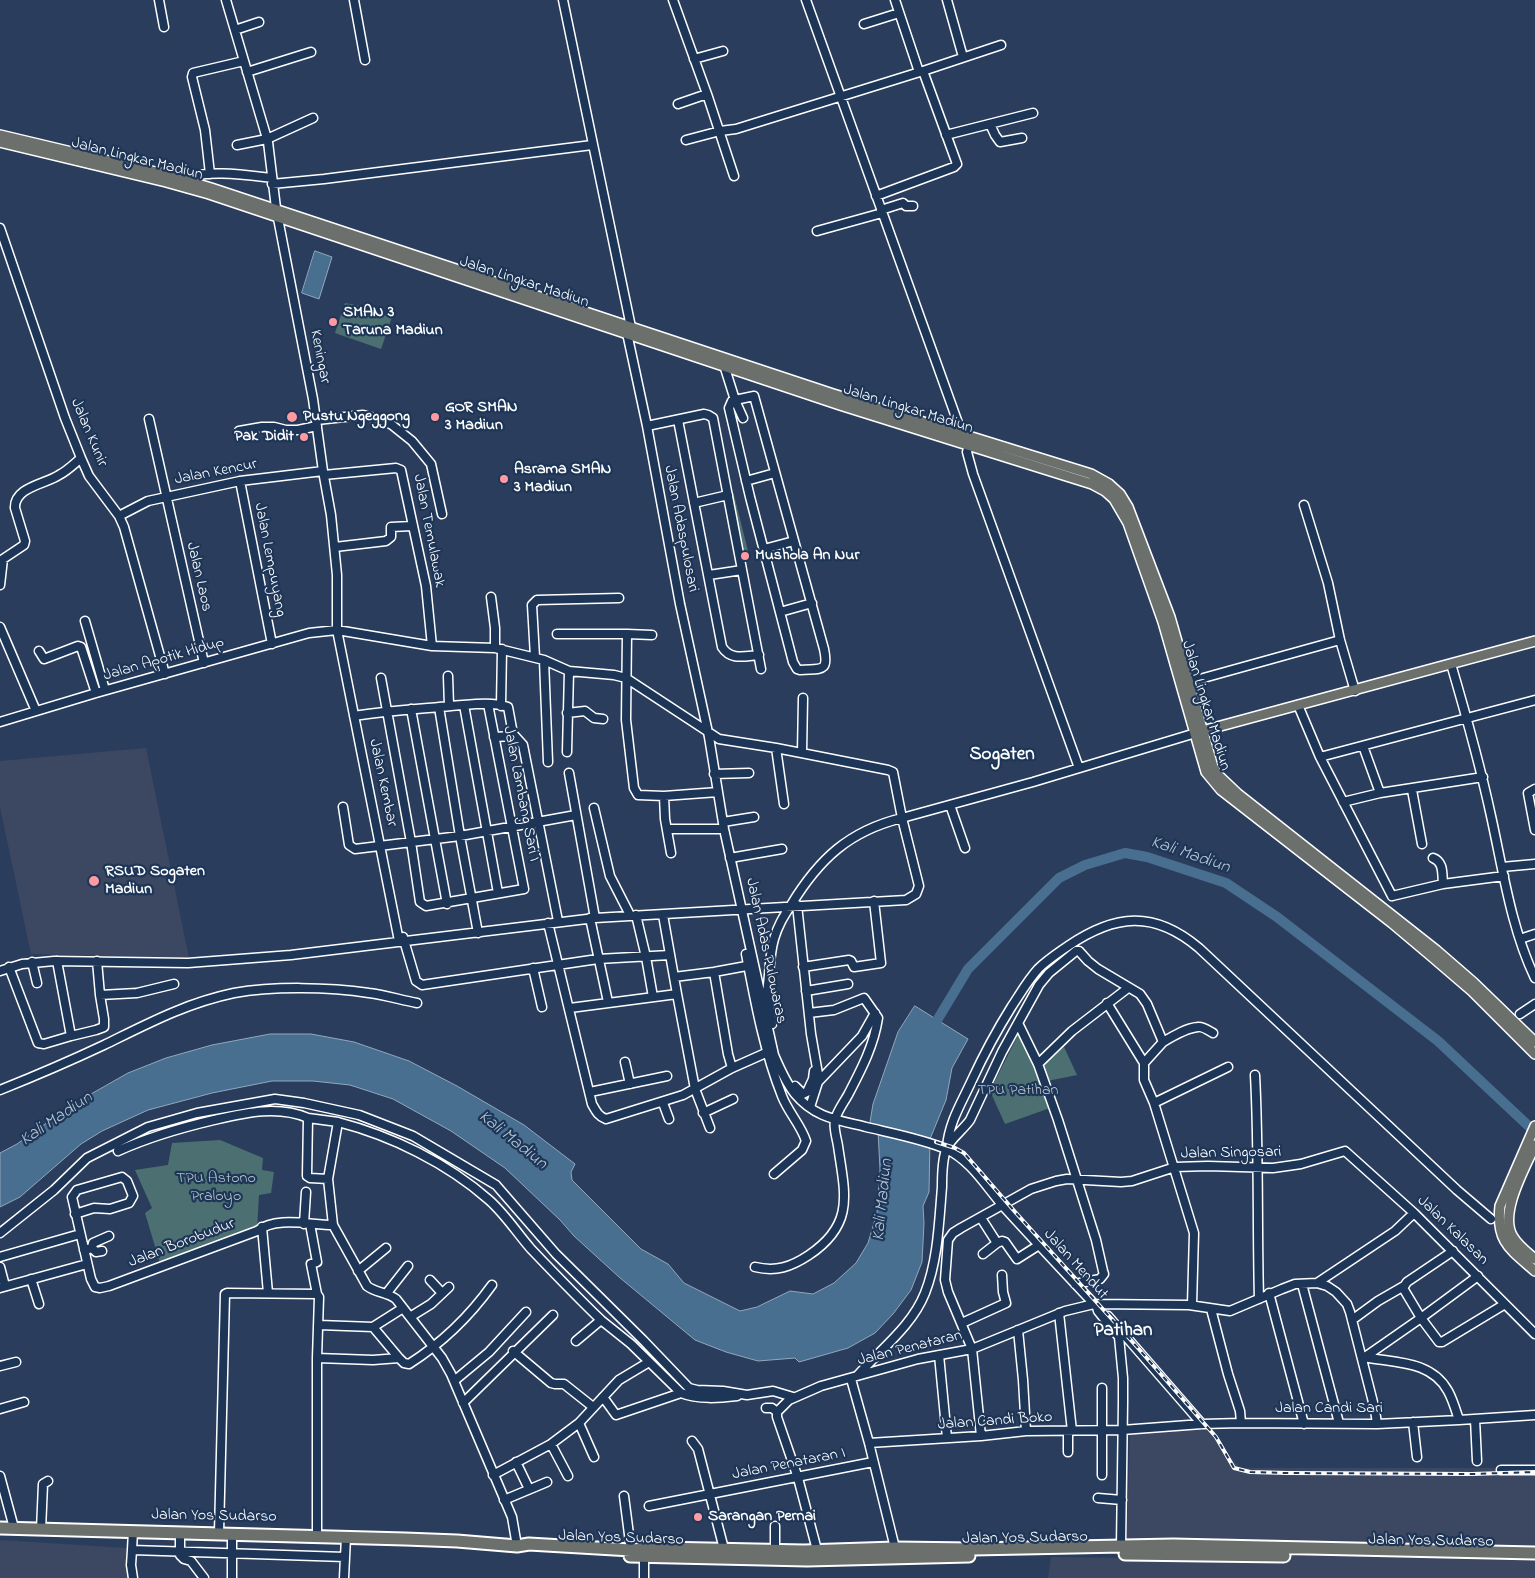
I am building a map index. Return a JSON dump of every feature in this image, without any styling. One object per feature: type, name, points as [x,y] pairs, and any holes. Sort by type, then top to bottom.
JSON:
[{"type":"highway","name":"Jalan Yos Sudarso","points":[[0,1528],[232,1533],[457,1541],[517,1546],[529,1544],[806,1560],[1173,1545],[1535,1553]]},
{"type":"highway","name":"Jalan Yos Sudarso","points":[[517,1546],[531,1552],[644,1557],[660,1553],[724,1549],[775,1551],[895,1548],[974,1552],[1535,1560]]},
{"type":"main road","name":"Jalan Lingkar Madiun","points":[[0,135],[182,183],[277,213],[969,445],[1092,484],[1105,491],[1114,499],[1128,523],[1199,732],[1218,775],[1225,783],[1386,909],[1402,927],[1472,990],[1535,1054]]},
{"type":"main road","name":"Jalan Lingkar Madiun","points":[[0,142],[182,183]]},
{"type":"main road","name":"Jalan Lingkar Madiun","points":[[629,330],[724,366],[863,408],[962,434],[1091,474],[1109,484],[1120,494],[1134,519],[1163,599],[1189,682],[1206,772],[1221,790],[1474,983],[1535,1042]]},
{"type":"main road","points":[[1199,732],[1535,641]]},
{"type":"main road","points":[[1535,1126],[1512,1191],[1509,1210],[1509,1228],[1512,1237],[1535,1259]]},
{"type":"main road","points":[[1535,1145],[1512,1191],[1500,1206],[1500,1230],[1504,1242],[1535,1271]]},
{"type":"street","points":[[159,0],[164,26]]},
{"type":"street","name":"Keningar","points":[[226,0],[267,139],[277,213],[317,423],[331,515],[337,575],[339,631]]},
{"type":"street","points":[[354,0],[365,60]]},
{"type":"street","name":"Jalan Adaspulosari","points":[[563,0],[629,330],[680,604],[707,731]]},
{"type":"street","points":[[673,0],[720,131],[734,176]]},
{"type":"street","points":[[806,0],[962,434]]},
{"type":"street","points":[[876,196],[956,165],[957,162],[895,0]]},
{"type":"street","points":[[947,0],[962,57]]},
{"type":"street","points":[[864,24],[899,13]]},
{"type":"street","points":[[235,30],[258,22]]},
{"type":"street","points":[[686,140],[736,129],[921,72],[1001,44]]},
{"type":"street","points":[[694,59],[723,51]]},
{"type":"street","points":[[247,72],[311,52]]},
{"type":"street","points":[[210,174],[205,130],[192,78],[193,73],[244,61]]},
{"type":"street","points":[[678,104],[707,94]]},
{"type":"street","points":[[946,135],[1033,113]]},
{"type":"street","points":[[237,145],[267,139],[313,118]]},
{"type":"street","points":[[990,124],[994,135],[1000,142],[1022,138]]},
{"type":"street","points":[[182,183],[200,174],[272,181],[324,179],[592,145]]},
{"type":"street","points":[[817,231],[881,212],[903,203],[906,206],[913,206]]},
{"type":"street","name":"Jalan Kunir","points":[[0,228],[65,418],[81,458],[89,476],[119,516],[165,674]]},
{"type":"street","points":[[724,366],[743,418]]},
{"type":"street","points":[[754,396],[827,661],[823,668],[800,670],[794,666],[729,408],[735,400],[754,396]]},
{"type":"street","points":[[647,426],[704,414],[708,414],[713,418],[761,669]]},
{"type":"street","points":[[732,420],[759,414]]},
{"type":"street","points":[[240,431],[262,427],[292,430],[317,423],[363,415],[383,420],[412,441],[431,464],[442,514]]},
{"type":"street","name":"Jalan Laos","points":[[149,419],[204,663]]},
{"type":"street","points":[[678,420],[722,647],[736,657],[759,655]]},
{"type":"street","points":[[969,445],[967,452],[973,474],[1079,768]]},
{"type":"street","points":[[0,585],[4,559],[24,545],[26,540],[15,508],[18,497],[28,490],[59,476],[81,458]]},
{"type":"street","name":"Jalan Temulawak","points":[[324,473],[396,468],[401,470],[426,586],[432,646]]},
{"type":"street","name":"Jalan Kencur","points":[[119,516],[148,501],[240,481],[324,473]]},
{"type":"street","points":[[746,481],[775,473]]},
{"type":"street","name":"Jalan Lempuyang","points":[[240,481],[272,644]]},
{"type":"street","points":[[694,503],[728,495]]},
{"type":"street","points":[[1304,505],[1328,583],[1340,640],[1355,691]]},
{"type":"street","points":[[335,548],[386,541],[391,537],[391,527],[412,526]]},
{"type":"street","points":[[764,549],[794,541]]},
{"type":"street","points":[[709,575],[742,570]]},
{"type":"street","points":[[491,597],[499,649],[501,706]]},
{"type":"street","points":[[535,657],[532,605],[534,602],[537,600],[619,598]]},
{"type":"street","points":[[780,612],[812,603]]},
{"type":"street","points":[[84,621],[105,690]]},
{"type":"street","points":[[0,627],[36,711]]},
{"type":"street","name":"Jalan Apotik Hidup","points":[[0,722],[105,690],[315,631],[339,631],[432,646],[499,649],[535,657],[569,671],[614,675],[626,678]]},
{"type":"street","name":"Jalan Kembar","points":[[339,631],[402,941],[416,980],[420,984],[533,968]]},
{"type":"street","points":[[557,634],[652,636]]},
{"type":"street","points":[[627,634],[626,720],[634,788],[638,795],[664,796],[718,792]]},
{"type":"street","points":[[1189,682],[1340,640]]},
{"type":"street","points":[[38,651],[44,659],[78,646],[81,648],[96,693]]},
{"type":"street","points":[[544,660],[548,762]]},
{"type":"street","points":[[1451,664],[1483,777],[1504,876],[1520,939],[1535,978]]},
{"type":"street","points":[[567,752],[569,671]]},
{"type":"street","points":[[448,676],[449,706]]},
{"type":"street","points":[[381,678],[420,902],[426,906],[472,900],[498,893],[464,705]]},
{"type":"street","points":[[0,971],[32,962],[188,962],[292,955],[478,933],[558,921],[906,900],[913,897],[918,889],[893,772],[776,748],[722,740],[714,737],[626,678]]},
{"type":"street","points":[[802,753],[803,698]]},
{"type":"street","points":[[1320,757],[1535,700]]},
{"type":"street","points":[[356,715],[488,704],[507,706],[510,709],[514,736],[523,745],[558,921]]},
{"type":"street","name":"Jalan Lambang Sari I","points":[[488,704],[524,889],[498,893]]},
{"type":"street","points":[[1298,705],[1320,757],[1392,896]]},
{"type":"street","points":[[440,707],[460,836],[478,933]]},
{"type":"street","points":[[411,709],[447,904]]},
{"type":"street","points":[[567,713],[585,711],[594,718],[603,719]]},
{"type":"street","name":"Jalan Adas Pulowaras","points":[[707,731],[739,910],[751,965],[764,992],[773,1052],[780,1069],[796,1096],[810,1107],[835,1121],[890,1134]]},
{"type":"street","points":[[816,1062],[814,1078],[807,1092],[802,1094],[790,1079],[778,1051],[764,992],[774,939],[783,915],[793,906],[808,877],[838,849],[868,829],[1199,732]]},
{"type":"street","points":[[494,737],[514,736]]},
{"type":"street","points":[[1362,746],[1380,793]]},
{"type":"street","points":[[776,748],[784,804]]},
{"type":"street","points":[[569,773],[598,959],[608,1002]]},
{"type":"street","points":[[714,774],[749,773]]},
{"type":"street","points":[[1343,802],[1380,793],[1412,790],[1483,777]]},
{"type":"street","points":[[1535,789],[1528,793],[1535,830]]},
{"type":"street","points":[[1412,790],[1422,844]]},
{"type":"street","points":[[664,796],[665,818],[671,853]]},
{"type":"street","points":[[950,805],[965,848]]},
{"type":"street","points":[[343,806],[346,835],[351,848],[355,849],[512,828],[576,815]]},
{"type":"street","points":[[594,808],[610,876],[633,915],[646,957],[653,997]]},
{"type":"street","points":[[667,829],[723,825],[754,818]]},
{"type":"street","points":[[730,858],[782,849]]},
{"type":"street","points":[[1433,858],[1441,864],[1443,884]]},
{"type":"street","points":[[1502,867],[1535,864]]},
{"type":"street","points":[[1392,896],[1443,884],[1504,876]]},
{"type":"street","points":[[1386,909],[1392,896]]},
{"type":"street","points":[[803,967],[849,960],[854,967],[882,962],[874,901]]},
{"type":"street","points":[[793,906],[818,1082],[810,1107]]},
{"type":"street","points":[[663,914],[695,1089],[710,1128]]},
{"type":"street","points":[[118,1151],[178,1128],[253,1112],[295,1113],[308,1118],[338,1122],[360,1128],[400,1144],[435,1162],[471,1185],[491,1202],[565,1286],[600,1320],[631,1344],[681,1393],[688,1396],[721,1398],[773,1391],[789,1395],[854,1378],[908,1322],[918,1308],[926,1292],[938,1235],[946,1148],[954,1116],[989,1044],[1022,990],[1039,968],[1050,958],[1086,934],[1105,925],[1129,920],[1145,920],[1162,925],[1199,948],[1457,1190],[1491,1219]]},
{"type":"street","points":[[548,923],[592,1104],[597,1114],[606,1119],[663,1103],[768,1052]]},
{"type":"street","points":[[1520,939],[1535,934]]},
{"type":"street","points":[[946,1148],[966,1128],[1039,985],[1050,973],[1078,950],[1088,961],[1140,994],[1147,1004],[1163,1042]]},
{"type":"street","points":[[542,1007],[533,968],[598,959],[670,955]]},
{"type":"street","points":[[57,961],[71,1036]]},
{"type":"street","points":[[9,967],[38,1042],[44,1044],[96,1030],[104,1026],[98,961]]},
{"type":"street","points":[[32,962],[37,983]]},
{"type":"street","points":[[674,977],[751,965],[768,1052],[782,1098],[806,1141],[802,1150],[774,1174]]},
{"type":"street","points":[[714,972],[732,1068]]},
{"type":"street","points":[[100,995],[138,993],[174,984]]},
{"type":"street","points":[[806,991],[848,984]]},
{"type":"street","points":[[0,1090],[103,1045],[159,1017],[207,1000],[234,993],[256,990],[329,988],[371,993],[418,1003]]},
{"type":"street","points":[[1038,1064],[1072,1031],[1128,988]]},
{"type":"street","points":[[570,1008],[677,994]]},
{"type":"street","points":[[755,1268],[778,1270],[798,1262],[826,1242],[841,1219],[844,1208],[845,1198],[835,1121],[870,1050],[878,1019],[863,998],[834,1010],[808,1013]]},
{"type":"street","points":[[1107,1004],[1144,1063],[1145,1083],[1154,1103],[1175,1168],[1195,1238],[1192,1306]]},
{"type":"street","points":[[1520,1014],[1535,1004]]},
{"type":"street","points":[[818,1082],[862,1036],[875,1013]]},
{"type":"street","points":[[1018,1023],[1038,1064],[1096,1240],[1104,1274],[1100,1279],[1075,1284]]},
{"type":"street","points":[[1144,1063],[1163,1042],[1173,1036],[1198,1027],[1214,1033]]},
{"type":"street","points":[[625,1062],[630,1084]]},
{"type":"street","points":[[1154,1103],[1228,1067]]},
{"type":"street","points":[[1255,1075],[1258,1125],[1259,1298]]},
{"type":"street","points":[[590,1092],[667,1076]]},
{"type":"street","points":[[0,1233],[54,1190],[87,1158],[148,1127],[197,1113],[275,1099],[304,1103],[358,1115],[413,1136],[496,1185],[556,1254],[658,1354],[685,1385],[697,1390],[723,1391],[747,1395]]},
{"type":"street","points":[[703,1113],[733,1099]]},
{"type":"street","points":[[663,1103],[669,1119]]},
{"type":"street","points":[[308,1118],[307,1176],[310,1178],[328,1179]]},
{"type":"street","points":[[338,1122],[328,1179],[333,1225],[367,1286],[393,1296],[442,1358],[512,1517],[517,1546]]},
{"type":"street","name":"Jalan Mendut","points":[[890,1134],[946,1148],[963,1159],[1122,1336],[1121,1547]]},
{"type":"street","name":"Jalan Singosari","points":[[1003,1205],[1031,1189],[1056,1180],[1127,1181],[1175,1168],[1208,1166],[1257,1169],[1288,1167],[1346,1151]]},
{"type":"street","name":"Jalan Kalasan","points":[[1346,1151],[1414,1213],[1535,1334]]},
{"type":"street","name":"Jalan Borobudur","points":[[75,1214],[94,1208],[110,1209],[129,1203],[134,1196],[127,1180],[124,1177],[119,1177],[77,1190],[72,1198],[75,1214],[80,1234],[88,1249],[87,1264],[93,1284],[100,1288],[267,1225],[333,1225]]},
{"type":"street","points":[[306,1192],[307,1224],[316,1262],[311,1264],[318,1296],[319,1325],[317,1358],[317,1536]]},
{"type":"street","name":"Jalan Penataran","points":[[895,1548],[854,1378],[918,1359],[972,1349],[948,1292],[945,1272],[948,1240],[953,1233],[1003,1205]]},
{"type":"street","points":[[1317,1283],[1395,1231],[1414,1213]]},
{"type":"street","points":[[981,1218],[997,1242]]},
{"type":"street","points":[[262,1227],[268,1293]]},
{"type":"street","points":[[0,1257],[80,1234]]},
{"type":"street","points":[[102,1251],[96,1252],[88,1249],[93,1243],[109,1236]]},
{"type":"street","points":[[983,1254],[997,1242],[1002,1241],[1016,1259],[1039,1245]]},
{"type":"street","points":[[358,1271],[386,1248]]},
{"type":"street","points":[[1352,1320],[1453,1251]]},
{"type":"street","points":[[0,1267],[3,1287],[87,1264]]},
{"type":"street","points":[[386,1294],[408,1266]]},
{"type":"street","points":[[962,1323],[1006,1303],[1000,1278],[1002,1275]]},
{"type":"street","points":[[1363,1357],[1421,1318],[1478,1276]]},
{"type":"street","points":[[32,1279],[40,1304]]},
{"type":"street","points":[[430,1280],[442,1293]]},
{"type":"street","points":[[982,1436],[972,1349],[1059,1313],[1095,1305],[1192,1306],[1232,1310],[1269,1294],[1302,1284],[1317,1283],[1327,1286],[1336,1292],[1347,1304],[1363,1357],[1377,1424]]},
{"type":"street","points":[[1302,1284],[1339,1423]]},
{"type":"street","points":[[373,1327],[399,1358],[404,1363],[409,1364],[456,1328],[492,1285]]},
{"type":"street","points":[[318,1296],[322,1286]]},
{"type":"street","points":[[1404,1286],[1403,1288],[1421,1318],[1440,1342],[1505,1304]]},
{"type":"street","points":[[410,1317],[431,1304],[449,1287]]},
{"type":"street","points":[[219,1533],[225,1294],[268,1293],[318,1296]]},
{"type":"street","points":[[1269,1294],[1304,1424]]},
{"type":"street","points":[[319,1325],[373,1327],[404,1308]]},
{"type":"street","points":[[1211,1309],[1242,1423]]},
{"type":"street","points":[[454,1382],[489,1352],[526,1312]]},
{"type":"street","points":[[1059,1313],[1070,1431],[1068,1452]]},
{"type":"street","points":[[463,1403],[553,1314]]},
{"type":"street","points":[[576,1341],[600,1320]]},
{"type":"street","points":[[1018,1330],[1026,1431]]},
{"type":"street","points":[[1122,1336],[1202,1424]]},
{"type":"street","points":[[514,1351],[551,1383],[564,1384],[593,1407]]},
{"type":"street","points":[[939,1355],[948,1438]]},
{"type":"street","points":[[1363,1357],[1408,1364],[1428,1370],[1448,1390],[1459,1420]]},
{"type":"street","points":[[317,1358],[373,1360],[399,1358]]},
{"type":"street","points":[[0,1366],[16,1362]]},
{"type":"street","points":[[493,1475],[551,1444],[579,1423],[619,1380],[649,1362]]},
{"type":"street","points":[[1102,1388],[1102,1475]]},
{"type":"street","points":[[603,1397],[616,1415],[681,1393]]},
{"type":"street","points":[[789,1395],[777,1412],[777,1417],[798,1478],[818,1550]]},
{"type":"street","points":[[0,1409],[24,1402]]},
{"type":"street","points":[[766,1408],[772,1408],[777,1412]]},
{"type":"street","name":"Jalan Candi Sari","points":[[1122,1430],[1242,1423],[1377,1424],[1535,1415]]},
{"type":"street","points":[[1475,1419],[1477,1462]]},
{"type":"street","points":[[1413,1422],[1417,1457]]},
{"type":"street","points":[[579,1423],[594,1457]]},
{"type":"street","name":"Jalan Candi Boko","points":[[869,1443],[982,1436],[1026,1431],[1122,1430]]},
{"type":"street","points":[[692,1441],[698,1449],[724,1549]]},
{"type":"street","points":[[551,1444],[568,1476]]},
{"type":"street","points":[[516,1462],[529,1489]]},
{"type":"street","name":"Jalan Penataran I","points":[[649,1506],[873,1462]]},
{"type":"street","points":[[1501,1470],[1535,1470]]},
{"type":"street","points":[[0,1476],[14,1528]]},
{"type":"street","points":[[41,1530],[43,1484],[48,1481]]},
{"type":"street","points":[[504,1500],[547,1482]]},
{"type":"street","points":[[624,1496],[630,1550]]},
{"type":"street","points":[[1098,1498],[1122,1500]]},
{"type":"street","points":[[775,1526],[775,1551]]},
{"type":"street","points":[[133,1532],[131,1565],[133,1578]]},
{"type":"street","points":[[180,1532],[180,1552],[182,1558],[191,1561],[204,1578]]},
{"type":"street","points":[[232,1533],[232,1578]]},
{"type":"street","points":[[344,1578],[346,1537]]},
{"type":"street","points":[[132,1550],[345,1557]]},
{"type":"street","points":[[644,1557],[644,1578]]},
{"type":"shaded area","name":"RSUD Sogaten Madiun","points":[[146,748],[189,958],[31,954],[0,807],[0,761]]},
{"type":"shaded area","points":[[1206,1429],[1240,1468],[1535,1468],[1535,1578],[1048,1578],[1051,1557],[1126,1558],[1130,1433]]},
{"type":"shaded area","points":[[0,1540],[126,1548],[130,1578],[0,1578]]},
{"type":"green space","points":[[345,303],[368,307],[392,317],[381,349],[335,333]]},
{"type":"green space","points":[[734,495],[748,551],[741,553],[729,496]]},
{"type":"green space","name":"TPU Patihan","points":[[1020,1031],[1033,1055],[1050,1108],[1005,1124],[990,1091]]},
{"type":"green space","name":"TPU Patihan","points":[[1064,1047],[1077,1075],[1047,1081],[1042,1065]]},
{"type":"green space","name":"TPU Astono Praloyo","points":[[220,1140],[263,1158],[262,1170],[274,1172],[271,1193],[259,1195],[257,1230],[160,1263],[145,1213],[152,1208],[135,1170],[168,1165],[172,1143]]},
{"type":"water","points":[[315,251],[332,257],[319,299],[302,293]]},
{"type":"water","points":[[915,1006],[968,1039],[952,1068],[946,1100],[930,1139],[929,1192],[923,1206],[922,1262],[911,1290],[893,1314],[875,1333],[848,1348],[799,1362],[795,1358],[758,1361],[726,1352],[695,1340],[619,1277],[505,1168],[451,1131],[393,1099],[350,1085],[313,1081],[272,1081],[212,1093],[148,1110],[102,1131],[81,1144],[20,1197],[0,1207],[0,1153],[17,1144],[55,1117],[81,1103],[91,1094],[128,1073],[166,1058],[212,1045],[270,1034],[311,1034],[354,1042],[409,1061],[524,1125],[575,1164],[571,1172],[572,1180],[641,1249],[668,1264],[684,1283],[740,1311],[757,1307],[790,1291],[813,1294],[834,1283],[856,1263],[868,1243],[877,1213],[880,1169],[878,1131],[870,1122],[873,1104],[898,1032]]},
{"type":"waterway","name":"Kali Madiun","points":[[930,1032],[968,969],[1059,878],[1085,865],[1125,853],[1147,857],[1226,883],[1277,917],[1438,1041],[1535,1132]]},
{"type":"railway","points":[[936,1142],[964,1153],[1216,1437],[1234,1468],[1250,1472],[1287,1473],[1472,1474],[1535,1472]]},
{"type":"place","name":"SMAN 3 Taruna Madiun","points":[[333,322]]},
{"type":"place","name":"Pustu Ngeggong","points":[[292,417]]},
{"type":"place","name":"GOR SMAN 3 Madiun","points":[[435,417]]},
{"type":"place","name":"Pak Didit","points":[[304,437]]},
{"type":"place","name":"Asrama SMAN 3 Madiun","points":[[504,479]]},
{"type":"place","name":"Mushola An Nur","points":[[745,556]]},
{"type":"place","name":"RSUD Sogaten Madiun","points":[[94,881]]},
{"type":"place","name":"Sarangan Pernai","points":[[698,1517]]},
{"type":"district","name":"Sogaten","points":[[1002,756]]},
{"type":"district","name":"Patihan","points":[[1123,1332]]}]
